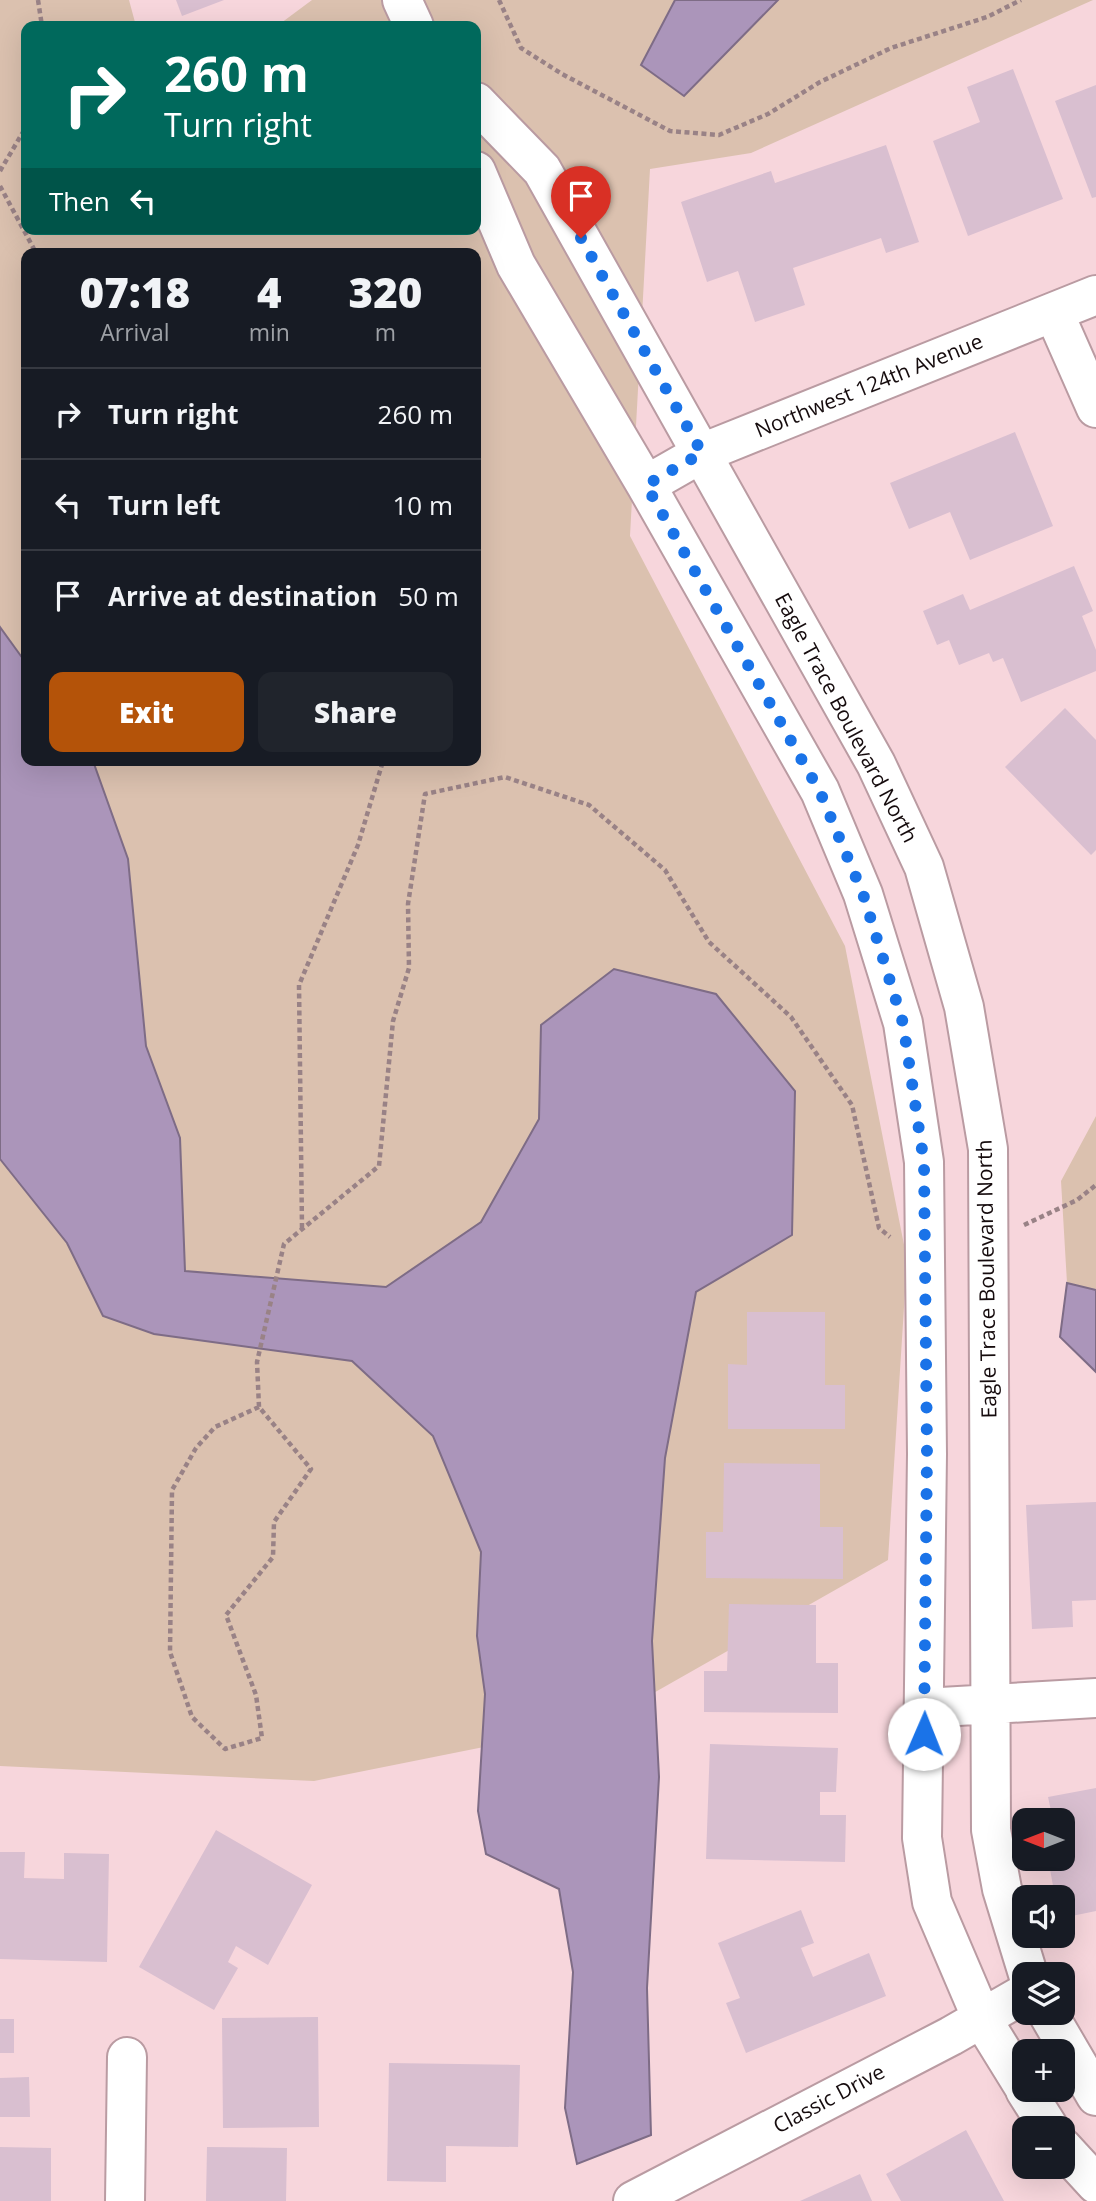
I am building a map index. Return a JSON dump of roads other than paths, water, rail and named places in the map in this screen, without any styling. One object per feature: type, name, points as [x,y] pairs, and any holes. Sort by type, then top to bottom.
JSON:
[{"type":"street","points":[[402,0],[412,21]]},
{"type":"street","name":"Eagle Trace Boulevard North","points":[[481,107],[542,170],[876,764],[924,867],[967,1020],[988,1149],[988,1706],[991,1830],[1002,1889],[1024,1962]]},
{"type":"street","points":[[481,183],[516,265],[646,485],[820,792],[863,894],[903,1023],[924,1163],[927,1454],[922,1838],[932,1902],[982,2019],[1012,2068]]},
{"type":"street","name":"Northwest 124th Avenue","points":[[646,485],[702,453],[1096,295]]},
{"type":"street","points":[[1054,313],[1096,408]]},
{"type":"street","points":[[924,1708],[1096,1698]]},
{"type":"street","name":"Classic Drive","points":[[633,2201],[1012,2001]]},
{"type":"street","points":[[1055,2025],[1096,2096]]},
{"type":"street","points":[[125,2201],[127,2057]]},
{"type":"street","points":[[1075,2162],[1096,2185]]}]
